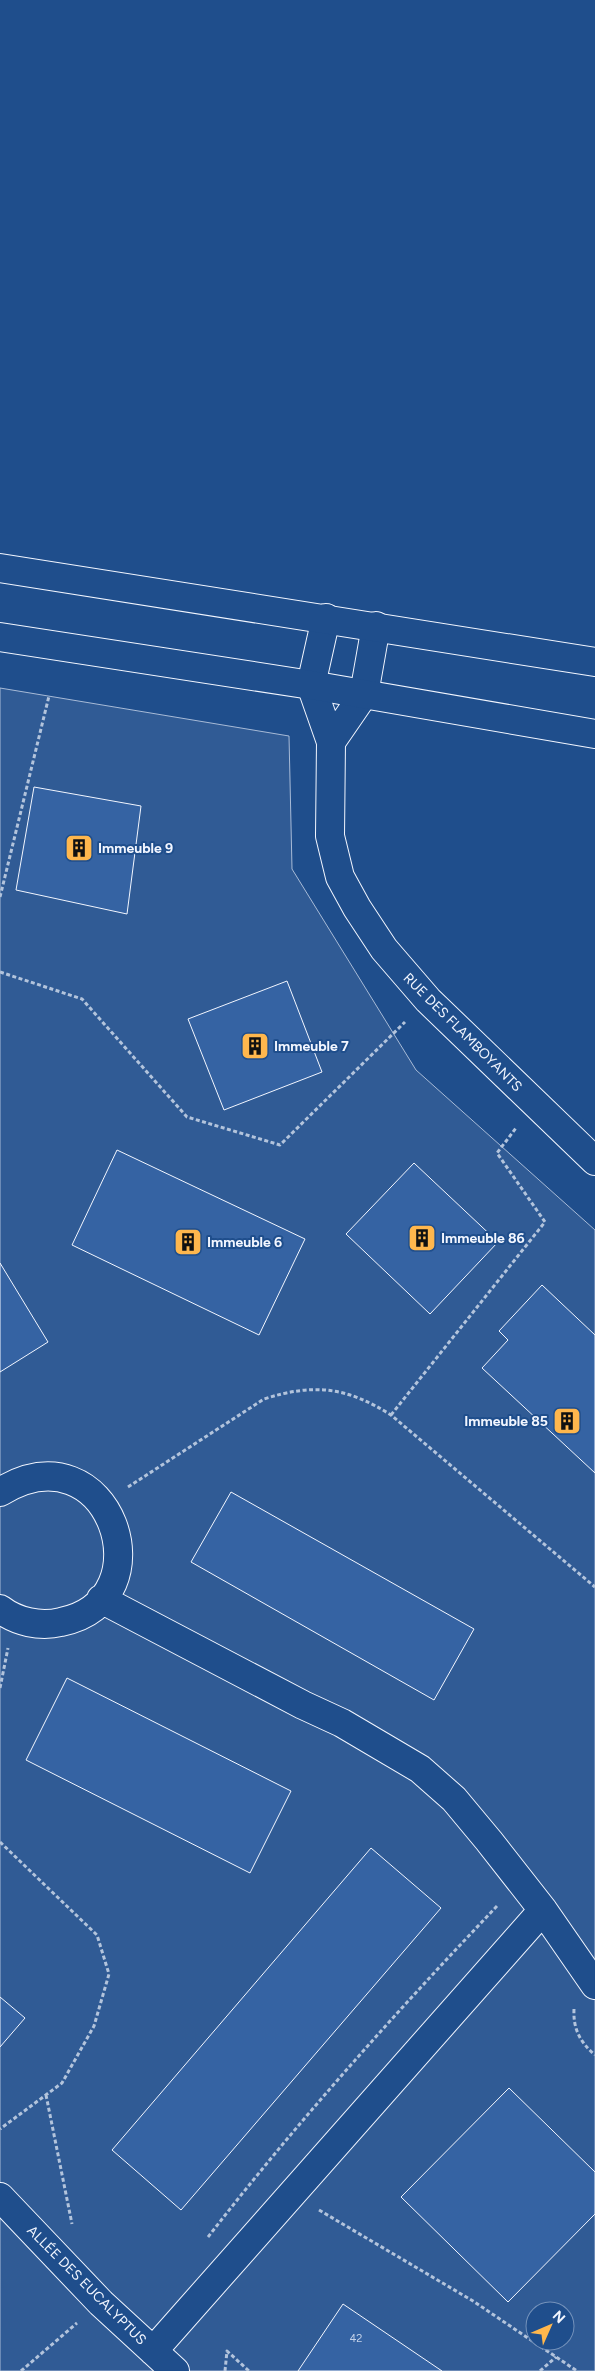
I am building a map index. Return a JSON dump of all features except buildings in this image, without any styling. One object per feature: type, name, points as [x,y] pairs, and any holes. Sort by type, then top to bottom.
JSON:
[{"type":"street","points":[[0,568],[595,662]]},
{"type":"street","points":[[326,618],[311,685],[331,742]]},
{"type":"street","points":[[331,742],[364,694],[376,626]]},
{"type":"street","points":[[0,637],[311,685],[595,734]]},
{"type":"street","name":"RUE DES FLAMBOYANTS","points":[[331,742],[330,836],[340,877],[357,908],[384,950],[428,1000],[595,1161]]},
{"type":"street","points":[[0,1492],[22,1481],[47,1477],[72,1482],[88,1491],[102,1504],[115,1526],[119,1550],[115,1575],[102,1599],[92,1608],[68,1621],[41,1625],[4,1613]]},
{"type":"street","points":[[102,1599],[303,1705],[342,1723],[420,1768],[454,1799],[543,1910],[595,1985]]},
{"type":"street","points":[[153,2350],[543,1910]]},
{"type":"street","name":"ALLÉE DES EUCALYPTUS","points":[[0,2196],[101,2303],[175,2371]]},
{"type":"path","points":[[0,897],[49,696]]},
{"type":"path","points":[[0,972],[82,999],[186,1117],[280,1145],[428,1000]]},
{"type":"path","points":[[391,1415],[545,1222],[497,1154],[536,1105]]},
{"type":"path","points":[[102,1504],[264,1399],[289,1391],[316,1388],[343,1392],[368,1400],[391,1415],[595,1587]]},
{"type":"path","points":[[0,1688],[4,1613]]},
{"type":"path","points":[[0,1842],[97,1935],[109,1974],[94,2026],[62,2083],[0,2129]]},
{"type":"path","points":[[203,2244],[319,2100],[410,1997],[501,1902]]},
{"type":"path","points":[[46,2095],[74,2236],[57,2257]]},
{"type":"path","points":[[292,2194],[474,2301],[577,2371]]},
{"type":"path","points":[[21,2371],[101,2303]]},
{"type":"path","points":[[225,2371],[228,2351],[249,2371]]},
{"type":"path","points":[[540,2371],[556,2356]]},
{"type":"shaded area","points":[[0,688],[289,736],[292,869],[416,1070],[595,1230],[595,2371],[0,2371]]},
{"type":"place","name":"Immeuble 9","points":[[79,848]]},
{"type":"place","name":"Immeuble 7","points":[[255,1046]]},
{"type":"place","name":"Immeuble 86","points":[[422,1238]]},
{"type":"place","name":"Immeuble 6","points":[[188,1242]]},
{"type":"place","name":"Immeuble 85","points":[[567,1421]]}]
